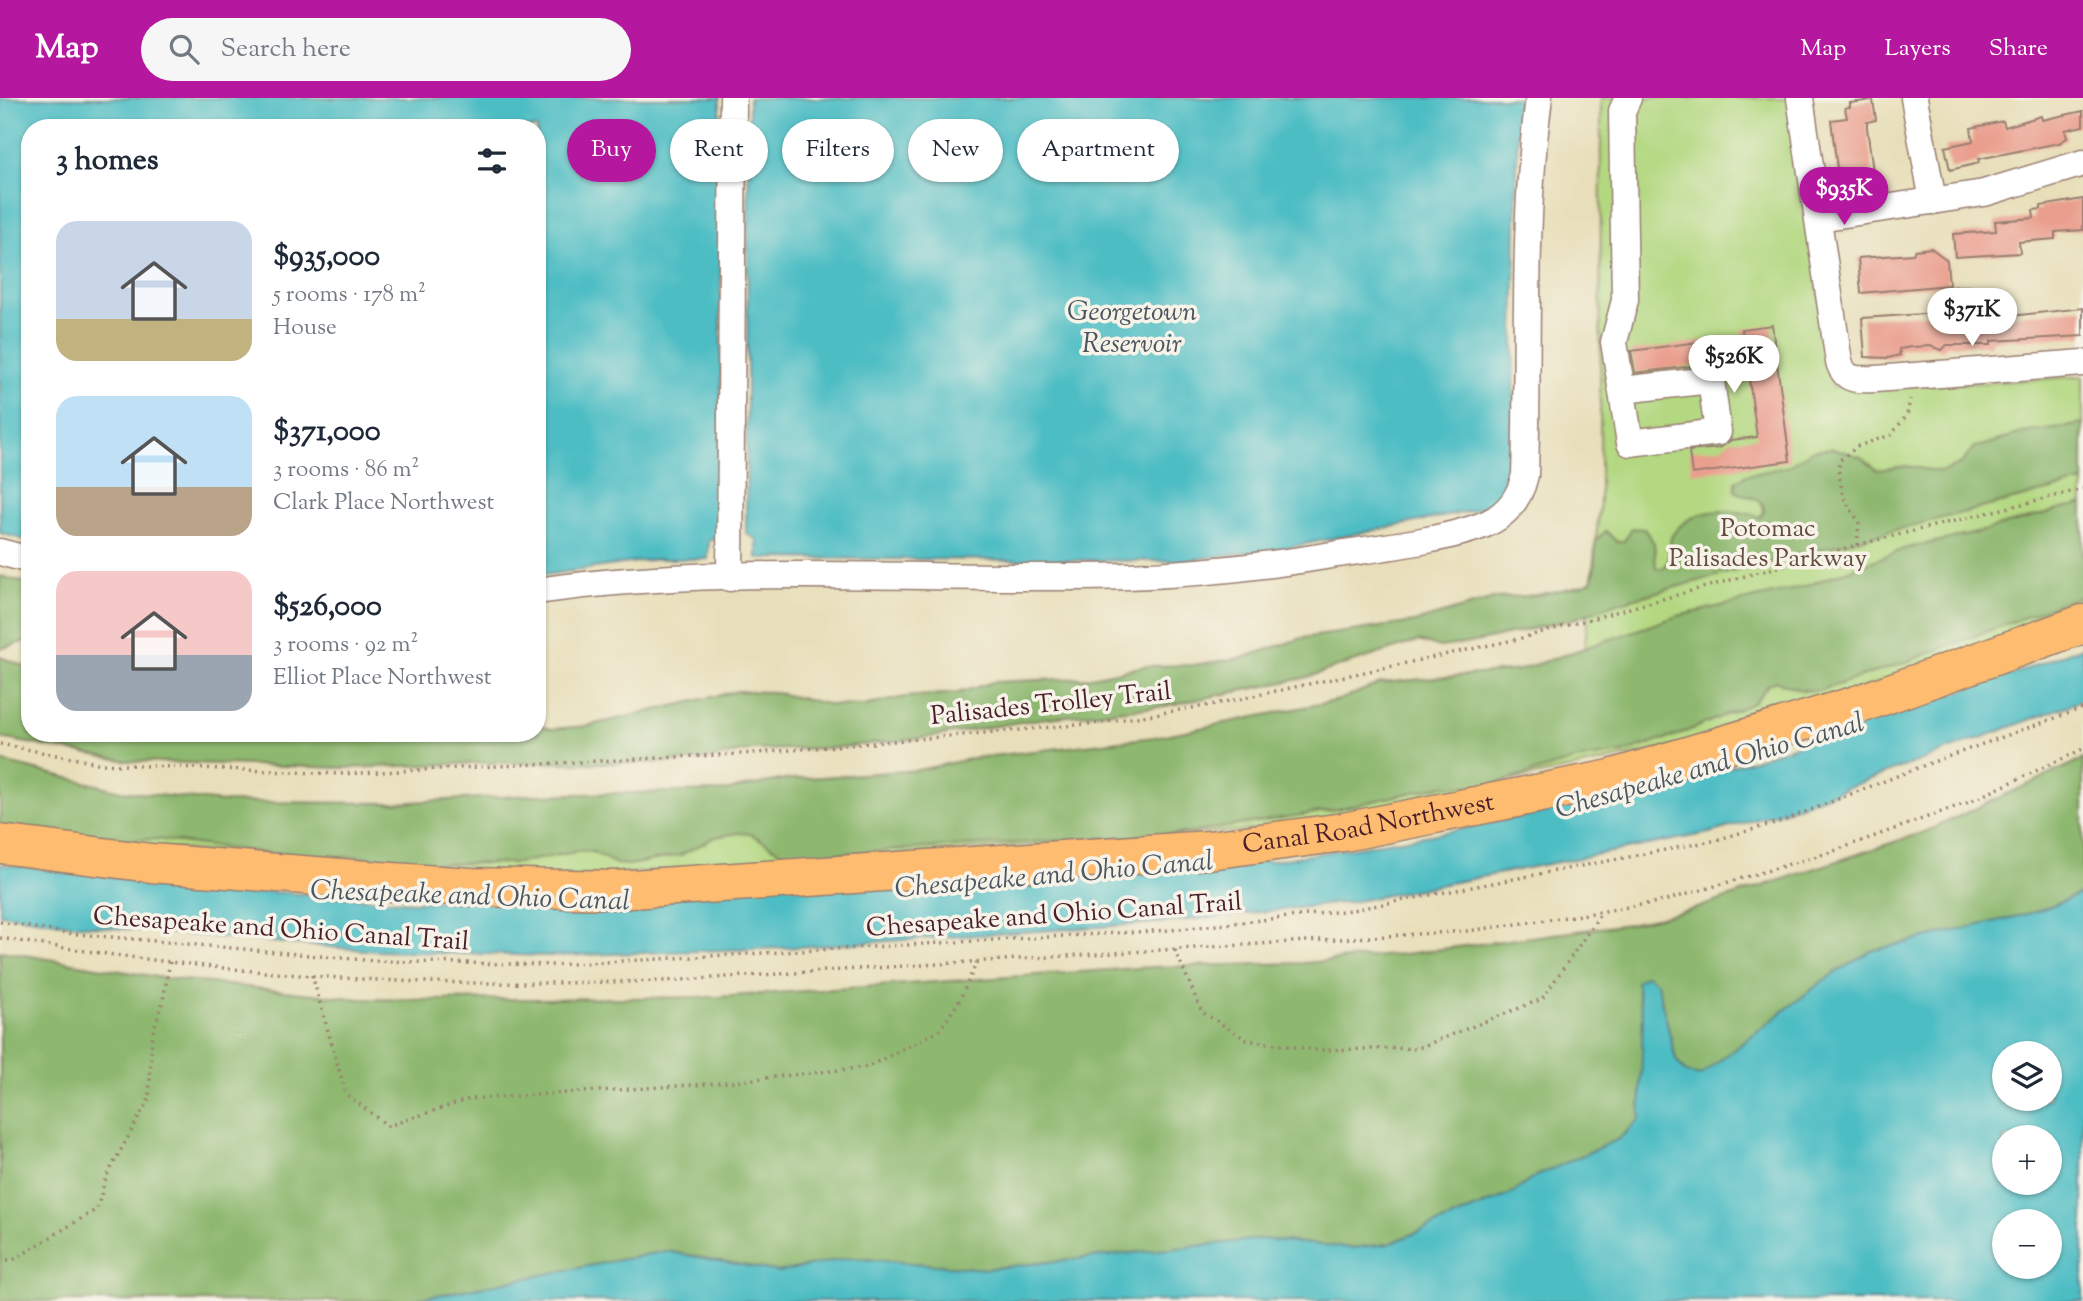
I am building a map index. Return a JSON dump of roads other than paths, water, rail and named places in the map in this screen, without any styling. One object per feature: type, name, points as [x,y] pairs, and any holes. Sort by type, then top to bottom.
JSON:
[{"type":"highway","name":"Canal Road Northwest","points":[[0,844],[139,862],[403,883],[616,890],[1209,850],[1344,832],[1611,779],[1857,705],[2083,624]]},
{"type":"street","points":[[730,578],[733,464],[733,98]]},
{"type":"street","points":[[546,590],[730,578],[1129,576],[1256,568],[1381,547],[1487,523],[1510,508],[1521,492],[1525,475],[1534,132],[1539,98]]},
{"type":"street","points":[[1622,390],[1614,342],[1625,300],[1622,111],[1628,98]]},
{"type":"street","points":[[1800,98],[1841,366],[1845,375],[1854,379],[1914,376],[2083,363]]},
{"type":"street","points":[[1914,98],[1934,201]]},
{"type":"street","points":[[1818,218],[1984,193],[2083,163]]},
{"type":"street","points":[[0,552],[21,558]]},
{"type":"water","points":[[0,98],[720,98],[720,119],[670,119],[670,182],[720,182],[722,540],[709,540],[708,559],[657,559],[546,575],[546,119],[21,119],[21,539],[0,533]]},
{"type":"water","name":"Georgetown Reservoir","points":[[749,98],[1518,98],[1512,472],[1506,487],[1498,498],[1471,511],[1285,548],[1181,561],[757,558],[757,540],[746,533],[748,182],[768,182],[768,119],[749,119]]},
{"type":"water","name":"Chesapeake and Ohio Canal","points":[[2083,647],[2083,700],[1779,813],[1709,833],[1351,902],[1170,922],[783,948],[551,956],[376,951],[68,924],[0,914],[0,864],[216,888],[414,902],[1272,861],[1431,835],[1633,794],[1753,760],[2016,673]]},
{"type":"water","points":[[2083,893],[2083,1301],[407,1301],[666,1251],[779,1272],[849,1258],[986,1269],[1261,1239],[1352,1248],[1389,1244],[1511,1194],[1536,1176],[1619,1139],[1640,1119],[1643,1015],[1636,982],[1647,975],[1657,983],[1676,1060],[1686,1073],[1700,1076],[1824,980],[1871,951],[2035,912]]},
{"type":"park label","name":"Potomac Palisades Parkway","points":[[1768,544]]}]
